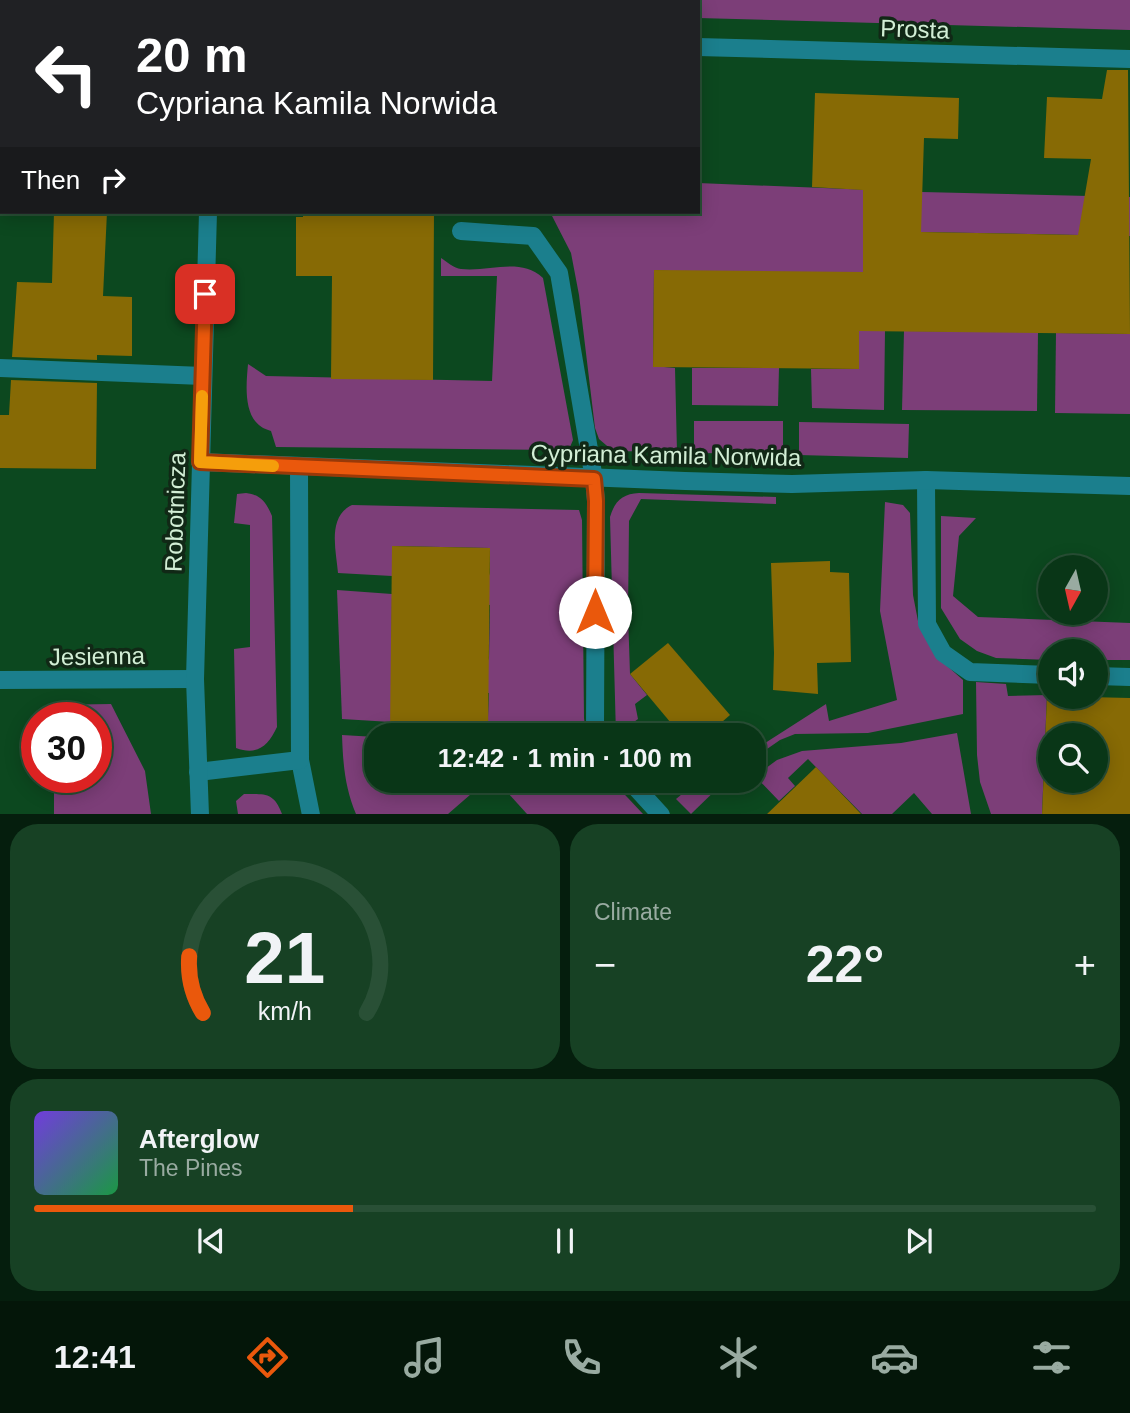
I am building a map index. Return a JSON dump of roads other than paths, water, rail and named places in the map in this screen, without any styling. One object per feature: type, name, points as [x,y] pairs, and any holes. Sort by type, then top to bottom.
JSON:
[{"type":"street","name":"Prosta","points":[[700,47],[1130,60]]},
{"type":"street","name":"Robotnicza","points":[[200,814],[195,679],[208,214]]},
{"type":"street","points":[[461,231],[534,236],[559,273],[596,501],[596,723]]},
{"type":"street","points":[[0,368],[203,376]]},
{"type":"street","name":"Cypriana Kamila Norwida","points":[[200,462],[594,479],[792,484],[926,480],[1130,486]]},
{"type":"street","points":[[299,467],[300,761],[311,814]]},
{"type":"street","points":[[926,480],[927,624],[943,653],[970,672],[1038,675]]},
{"type":"street","points":[[1108,676],[1130,677]]},
{"type":"street","name":"Jesienna","points":[[0,680],[195,679]]},
{"type":"street","points":[[198,772],[300,761]]},
{"type":"street","points":[[641,793],[661,814]]}]
